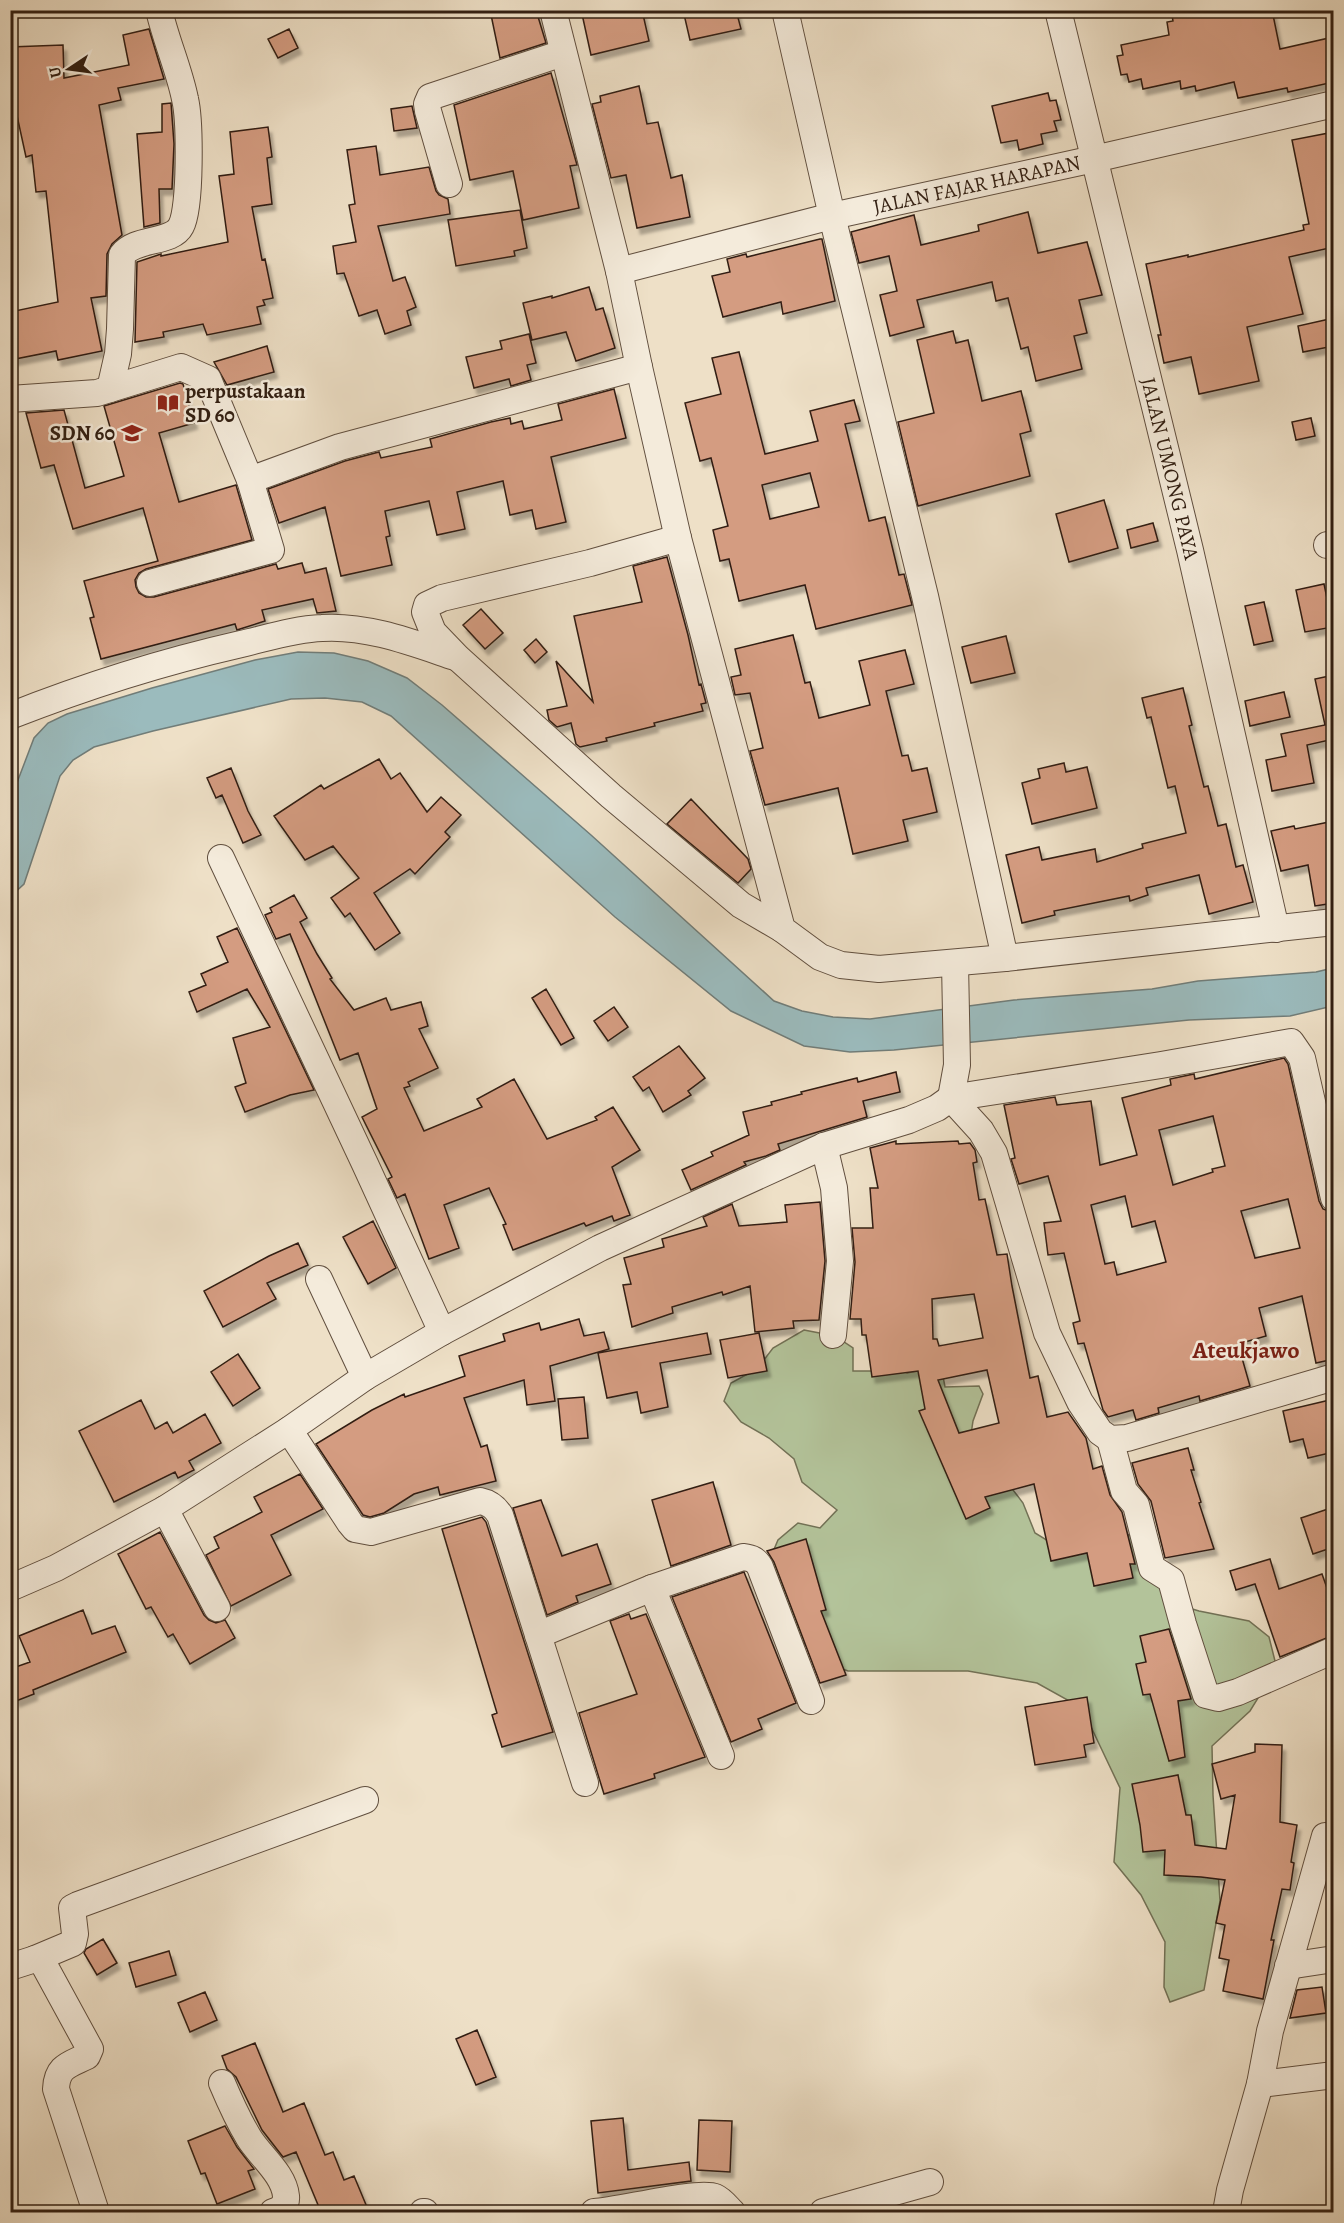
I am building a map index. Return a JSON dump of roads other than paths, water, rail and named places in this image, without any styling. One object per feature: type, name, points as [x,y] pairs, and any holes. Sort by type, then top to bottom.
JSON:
[{"type":"street","points":[[110,389],[118,354],[122,255],[126,249],[172,234],[181,227],[187,199],[186,101],[159,10]]},
{"type":"street","points":[[553,10],[619,271],[678,538],[782,929]]},
{"type":"street","points":[[785,10],[832,216],[924,596],[1005,958]]},
{"type":"street","name":"JALAN UMONG PAYA","points":[[1058,10],[1190,550],[1276,929]]},
{"type":"street","points":[[449,184],[428,111],[430,97],[563,53]]},
{"type":"street","name":"JALAN FAJAR HARAPAN","points":[[619,271],[832,216],[1334,104]]},
{"type":"street","points":[[10,399],[97,393],[181,367],[208,379],[250,480],[271,550],[150,583]]},
{"type":"street","points":[[250,480],[340,447],[639,367]]},
{"type":"street","points":[[678,538],[590,563],[433,601],[425,612],[433,632],[458,658],[611,796],[741,905],[782,929],[820,957],[841,965],[956,973],[1005,958],[1334,922]]},
{"type":"street","points":[[10,716],[106,680],[179,658],[279,635],[322,628],[346,629],[396,638],[458,658]]},
{"type":"street","points":[[221,858],[442,1332]]},
{"type":"street","points":[[951,1098],[957,1065],[956,973]]},
{"type":"street","points":[[10,1588],[56,1568],[165,1509],[289,1430],[365,1377],[442,1332],[600,1248],[824,1146],[909,1120],[937,1108],[951,1098],[1291,1042],[1299,1050],[1302,1058],[1334,1198]]},
{"type":"street","points":[[951,1098],[981,1131],[994,1153],[1047,1334],[1080,1402],[1100,1432],[1110,1439],[1127,1438],[1334,1377]]},
{"type":"street","points":[[824,1146],[834,1188],[840,1261],[833,1335]]},
{"type":"street","points":[[319,1279],[365,1377]]},
{"type":"street","points":[[289,1430],[355,1529],[371,1532],[480,1501],[488,1502],[495,1508],[500,1515],[585,1783]]},
{"type":"street","points":[[1110,1439],[1124,1491],[1136,1505],[1152,1568],[1171,1580],[1206,1695],[1218,1698],[1238,1692],[1334,1650]]},
{"type":"street","points":[[165,1509],[217,1608]]},
{"type":"street","points":[[538,1635],[652,1588],[743,1557],[756,1561],[812,1701]]},
{"type":"street","points":[[652,1588],[721,1756]]},
{"type":"street","points":[[10,1967],[73,1942],[75,1934],[72,1908],[78,1905],[365,1800]]},
{"type":"street","points":[[1226,2212],[1260,2084],[1270,2031],[1325,1836]]},
{"type":"street","points":[[35,1959],[43,1963],[90,2049],[87,2056],[61,2068],[56,2078],[56,2089],[96,2212]]},
{"type":"street","points":[[1288,1966],[1334,1959]]},
{"type":"street","points":[[1260,2084],[1334,2075]]},
{"type":"street","points":[[222,2083],[248,2136],[280,2178],[286,2195],[281,2211]]},
{"type":"street","points":[[823,2212],[930,2182]]},
{"type":"street","points":[[594,2212],[692,2196],[712,2196],[732,2212]]},
{"type":"water","points":[[298,652],[334,653],[368,661],[407,678],[442,705],[591,835],[774,1001],[802,1011],[833,1017],[870,1019],[1014,1000],[1152,989],[1198,981],[1316,972],[1333,968],[1333,1006],[1290,1016],[1189,1020],[894,1050],[850,1052],[804,1046],[731,1011],[615,917],[391,716],[362,702],[325,698],[291,699],[153,731],[94,747],[73,760],[60,776],[24,884],[11,896],[10,801],[34,738],[48,723],[67,714],[152,688],[255,660]]},
{"type":"place","name":"perpustakaan SD 60","points":[[168,403]]},
{"type":"place","name":"SDN 60","points":[[132,433]]},
{"type":"district","name":"Ateukjawo","points":[[1246,1350]]}]
